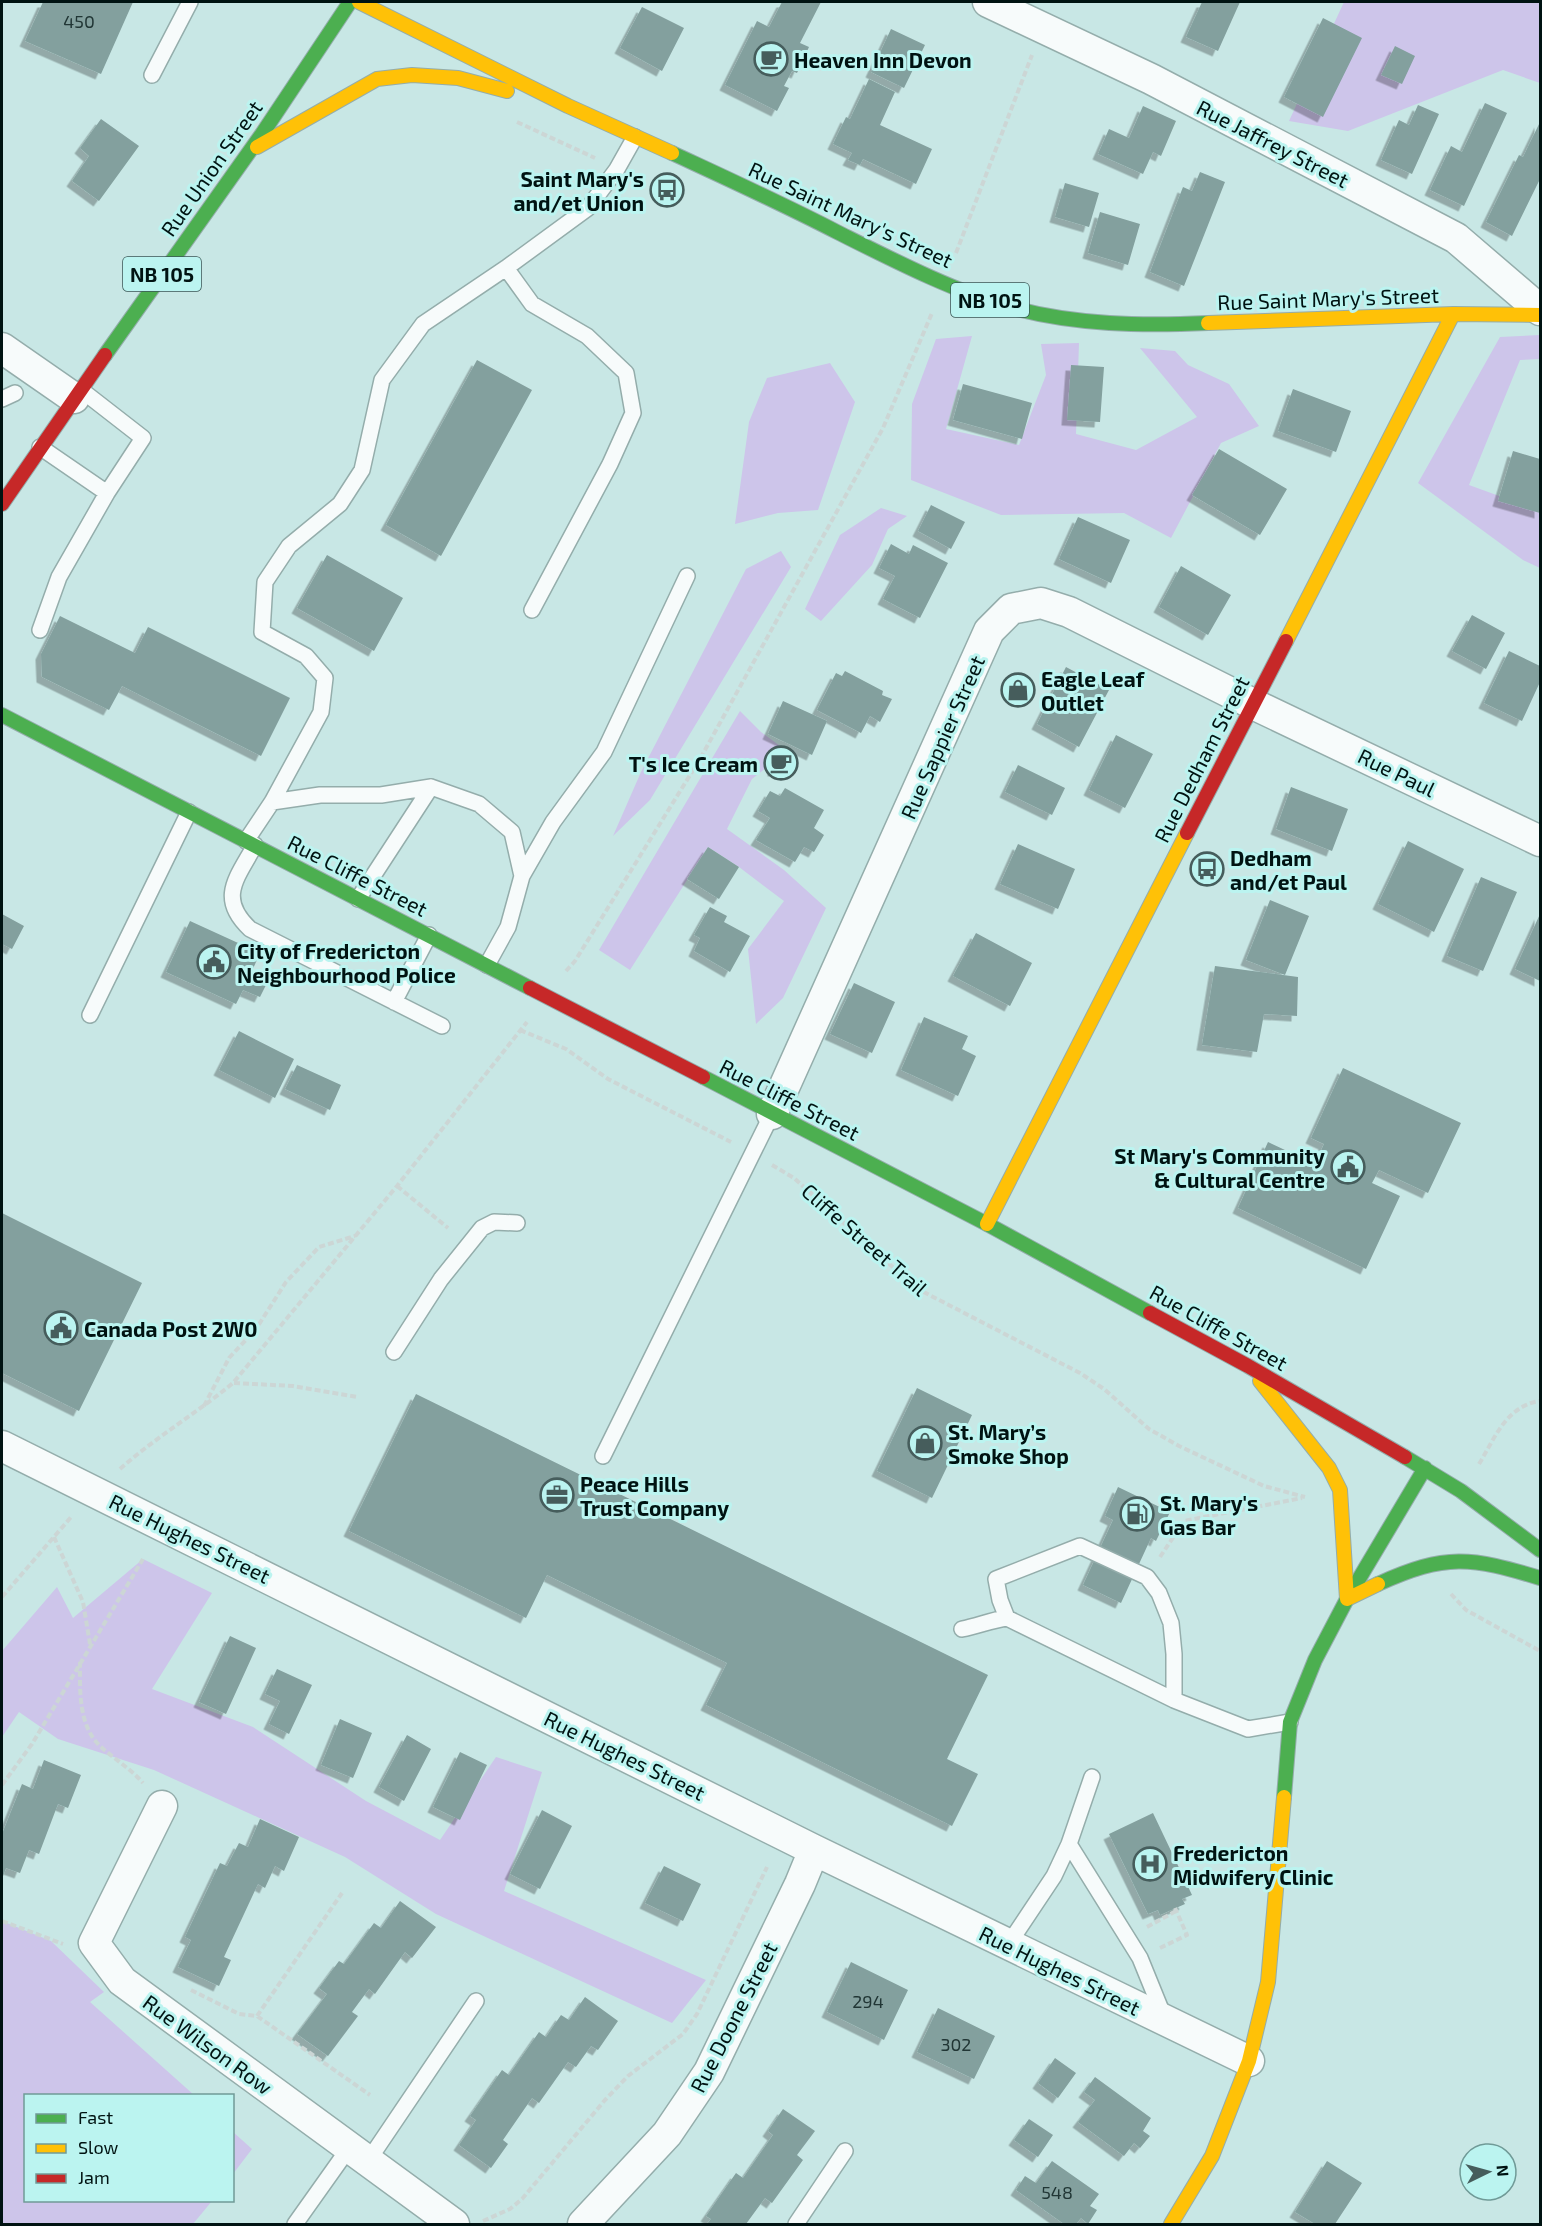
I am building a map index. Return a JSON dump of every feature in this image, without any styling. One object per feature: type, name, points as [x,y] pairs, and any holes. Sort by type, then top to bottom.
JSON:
[{"type":"main road","name":"Rue Union Street","points":[[2,504],[77,394],[251,151],[322,40],[350,2]]},
{"type":"main road","name":"Rue Saint Mary's Street","points":[[358,2],[568,106],[770,198],[945,283],[1012,308],[1075,321],[1156,326],[1453,314],[1540,315]]},
{"type":"main road","points":[[251,151],[377,79],[412,75],[458,78],[568,106]]},
{"type":"main road","name":"Rue Dedham Street","points":[[987,1224],[1453,314]]},
{"type":"main road","name":"Rue Cliffe Street","points":[[3,715],[987,1224],[1248,1366],[1425,1468],[1461,1491],[1540,1550]]},
{"type":"main road","points":[[1248,1366],[1329,1468],[1340,1490],[1347,1599]]},
{"type":"main road","points":[[1171,2224],[1212,2156],[1249,2061],[1268,1982],[1290,1722],[1315,1660],[1347,1599],[1425,1468]]},
{"type":"main road","points":[[1347,1599],[1416,1567],[1439,1561],[1475,1561],[1540,1578]]},
{"type":"street","name":"Rue Jaffrey Street","points":[[988,2],[1151,79],[1456,238],[1540,310]]},
{"type":"street","points":[[2,348],[77,394]]},
{"type":"street","name":"Rue Sappier Street","points":[[772,1113],[989,631],[1011,609],[1041,603],[1069,612],[1253,704]]},
{"type":"street","name":"Rue Paul","points":[[1253,704],[1540,841]]},
{"type":"street","name":"Rue Hughes Street","points":[[2,1446],[814,1850],[1249,2061]]},
{"type":"street","name":"Rue Wilson Row","points":[[162,1806],[94,1943],[122,1981],[454,2224]]},
{"type":"street","name":"Rue Doone Street","points":[[583,2224],[667,2134],[709,2072],[800,1884],[814,1850]]},
{"type":"lane","points":[[152,75],[190,2]]},
{"type":"lane","points":[[442,1026],[250,929],[233,907],[232,893],[250,843],[321,712],[325,678],[306,656],[262,632],[265,582],[289,546],[340,504],[362,470],[382,380],[423,324],[506,268],[588,208],[617,169],[635,136]]},
{"type":"lane","points":[[506,268],[532,304],[587,336],[626,373],[633,413],[610,464],[532,610]]},
{"type":"lane","points":[[40,630],[59,577],[107,493],[143,438],[77,394]]},
{"type":"lane","points":[[40,447],[107,493]]},
{"type":"lane","points":[[487,965],[508,927],[522,876],[553,822],[604,752],[687,576]]},
{"type":"lane","points":[[272,802],[320,795],[381,795],[431,787],[478,804],[512,832],[522,876]]},
{"type":"lane","points":[[358,899],[431,787]]},
{"type":"lane","points":[[90,1015],[189,812]]},
{"type":"lane","points":[[394,1002],[429,935]]},
{"type":"lane","points":[[603,1456],[772,1113]]},
{"type":"lane","points":[[394,1352],[441,1279],[482,1228],[494,1222],[517,1222]]},
{"type":"lane","points":[[1007,1618],[1000,1600],[996,1579],[1080,1546],[1147,1577],[1159,1593],[1172,1623],[1174,1700]]},
{"type":"lane","points":[[962,1629],[978,1626],[990,1620],[1007,1618],[1174,1700],[1248,1729],[1290,1722]]},
{"type":"lane","points":[[1008,1945],[1054,1876],[1069,1844],[1092,1777]]},
{"type":"lane","points":[[1069,1844],[1140,1958],[1166,2022]]},
{"type":"lane","points":[[295,2224],[358,2155],[476,2001]]},
{"type":"lane","points":[[796,2224],[845,2151]]},
{"type":"path","points":[[562,976],[575,961],[700,759],[883,428],[945,283],[1043,28]]},
{"type":"path","points":[[509,119],[617,169]]},
{"type":"path","points":[[112,1476],[140,1451],[202,1409],[233,1383],[397,1186],[530,1019]]},
{"type":"path","name":"Cliffe Street Trail","points":[[520,1030],[566,1049],[608,1079],[753,1154],[794,1178],[916,1288],[1080,1373],[1104,1389],[1149,1429],[1263,1486],[1305,1497],[1184,1521],[1147,1577]]},
{"type":"path","points":[[397,1186],[448,1228]]},
{"type":"path","points":[[202,1409],[229,1358],[256,1329],[286,1282],[319,1247],[356,1236]]},
{"type":"path","points":[[233,1383],[293,1386],[358,1397]]},
{"type":"path","points":[[1484,1455],[1508,1415],[1540,1401]]},
{"type":"path","points":[[2,1597],[74,1514]]},
{"type":"path","points":[[54,1537],[83,1602],[90,1645]]},
{"type":"path","points":[[2,1785],[32,1744],[143,1559]]},
{"type":"path","points":[[1446,1586],[1466,1610],[1540,1652]]},
{"type":"path","points":[[80,1661],[82,1716],[98,1744],[134,1773],[162,1806]]},
{"type":"path","points":[[476,2224],[510,2209],[522,2199],[628,2076],[683,2034],[697,2014],[767,1867]]},
{"type":"path","points":[[257,2016],[342,1893]]},
{"type":"path","points":[[1140,1958],[1187,1935],[1176,1910],[1163,1918]]},
{"type":"shaded area","points":[[1344,2],[1540,2],[1540,83],[1503,70],[1348,131],[1289,121]]},
{"type":"shaded area","points":[[1540,335],[1540,359],[1520,360],[1469,485],[1540,511],[1540,568],[1523,560],[1418,483],[1500,337]]},
{"type":"shaded area","points":[[972,336],[946,429],[1019,445],[1046,375],[1041,344],[1079,343],[1076,434],[1136,450],[1197,417],[1140,348],[1175,351],[1188,365],[1229,384],[1259,426],[1221,443],[1171,538],[1124,513],[1001,515],[911,480],[912,404],[936,339]]},
{"type":"shaded area","points":[[830,363],[855,402],[818,510],[778,513],[735,524],[749,422],[767,378]]},
{"type":"shaded area","points":[[881,508],[907,516],[888,529],[872,565],[821,621],[805,609],[840,535]]},
{"type":"shaded area","points":[[781,551],[791,567],[650,800],[613,836],[641,772],[746,569]]},
{"type":"shaded area","points":[[740,711],[761,732],[787,751],[752,779],[727,829],[784,870],[826,908],[783,998],[756,1024],[748,949],[784,901],[708,847],[630,970],[599,950]]},
{"type":"shaded area","points":[[143,1559],[212,1593],[152,1689],[253,1727],[366,1801],[440,1840],[496,1757],[542,1772],[504,1891],[706,1980],[672,2023],[436,1914],[345,1857],[154,1770],[58,1739],[19,1712],[2,1737],[2,1651],[57,1587],[73,1618]]},
{"type":"shaded area","points":[[2,1921],[51,1941],[104,1992],[90,2002],[193,2094],[24,2094],[24,2202],[211,2202],[193,2224],[2,2224]]},
{"type":"shaded area","points":[[234,2133],[252,2149],[234,2173]]},
{"type":"building","points":[[43,2],[133,2],[101,74],[25,41]]},
{"type":"building","name":"Heaven Inn Devon","points":[[782,2],[821,2],[800,43],[809,47],[797,73],[792,71],[784,86],[789,88],[777,111],[725,85],[757,21],[769,27]]},
{"type":"building","points":[[1202,2],[1240,2],[1218,51],[1186,37]]},
{"type":"building","points":[[642,7],[684,28],[662,71],[620,48]]},
{"type":"building","points":[[1323,18],[1362,38],[1323,117],[1284,97]]},
{"type":"building","points":[[891,29],[925,45],[904,88],[871,72]]},
{"type":"building","points":[[1395,46],[1415,56],[1402,84],[1381,75]]},
{"type":"building","points":[[869,79],[895,92],[880,125],[932,149],[916,184],[863,159],[860,165],[848,160],[852,153],[833,144],[846,117],[850,119]]},
{"type":"building","points":[[1485,103],[1507,113],[1464,206],[1430,190],[1451,146],[1462,152]]},
{"type":"building","points":[[1418,105],[1439,114],[1412,174],[1381,160],[1399,120],[1409,125]]},
{"type":"building","points":[[1143,106],[1176,121],[1161,156],[1153,152],[1143,174],[1098,154],[1109,129],[1129,138]]},
{"type":"building","points":[[101,119],[139,146],[99,201],[72,181],[89,156],[80,148]]},
{"type":"building","points":[[1540,122],[1540,179],[1512,236],[1486,222],[1519,155],[1523,157]]},
{"type":"building","points":[[1200,172],[1225,182],[1184,286],[1150,272],[1183,187],[1192,191]]},
{"type":"building","points":[[1065,183],[1099,193],[1089,227],[1055,217]]},
{"type":"building","points":[[1100,212],[1140,224],[1128,265],[1088,253]]},
{"type":"building","points":[[477,360],[532,390],[441,556],[386,525]]},
{"type":"building","points":[[1071,365],[1104,367],[1100,422],[1067,420]]},
{"type":"building","points":[[963,384],[1032,403],[1022,439],[953,420]]},
{"type":"building","points":[[1293,389],[1351,411],[1336,452],[1278,431]]},
{"type":"building","points":[[1219,449],[1287,489],[1260,535],[1192,495]]},
{"type":"building","points":[[1513,451],[1540,459],[1540,513],[1498,501]]},
{"type":"building","points":[[931,505],[965,522],[951,549],[918,531]]},
{"type":"building","points":[[1078,517],[1130,540],[1111,583],[1059,559]]},
{"type":"building","points":[[891,544],[909,554],[913,545],[948,563],[920,618],[883,599],[895,576],[879,568]]},
{"type":"building","points":[[327,555],[403,598],[374,651],[297,608]]},
{"type":"building","points":[[1181,566],[1231,595],[1208,635],[1159,607]]},
{"type":"building","points":[[1472,615],[1505,633],[1486,669],[1452,651]]},
{"type":"building","points":[[60,616],[135,653],[148,627],[290,698],[261,756],[122,686],[109,710],[42,677],[41,654]]},
{"type":"building","points":[[1509,651],[1540,666],[1540,682],[1522,721],[1484,703]]},
{"type":"building","points":[[1066,667],[1109,690],[1079,747],[1037,724]]},
{"type":"building","points":[[845,671],[883,691],[882,695],[892,699],[880,722],[870,716],[861,733],[817,710],[836,673],[842,676]]},
{"type":"building","points":[[783,701],[827,721],[812,755],[768,734]]},
{"type":"building","points":[[1116,735],[1153,754],[1125,808],[1089,790]]},
{"type":"building","points":[[772,756],[790,756],[789,771],[773,771]]},
{"type":"building","points":[[1018,765],[1065,788],[1052,815],[1005,792]]},
{"type":"building","points":[[1291,787],[1348,809],[1332,851],[1276,829]]},
{"type":"building","points":[[785,788],[824,810],[814,828],[824,835],[814,852],[804,847],[795,862],[756,840],[770,818],[758,811],[770,791],[780,796]]},
{"type":"building","points":[[1408,841],[1464,869],[1434,932],[1378,904]]},
{"type":"building","points":[[1018,844],[1075,869],[1058,909],[1000,884]]},
{"type":"building","points":[[708,847],[739,867],[719,899],[687,879]]},
{"type":"building","points":[[1481,877],[1517,892],[1483,971],[1447,956]]},
{"type":"building","points":[[1270,900],[1309,916],[1285,975],[1246,960]]},
{"type":"building","points":[[710,907],[727,916],[724,922],[750,936],[730,972],[694,951],[700,938],[694,935]]},
{"type":"building","points":[[2,914],[24,926],[12,949],[2,944]]},
{"type":"building","points":[[1540,914],[1540,981],[1515,969]]},
{"type":"building","name":"City of Fredericton Neighbourhood Police","points":[[190,921],[260,953],[252,971],[269,979],[260,997],[243,990],[236,1004],[166,972]]},
{"type":"building","points":[[976,933],[1032,963],[1010,1006],[953,976]]},
{"type":"building","points":[[1215,966],[1298,977],[1297,1016],[1264,1014],[1257,1052],[1202,1045]]},
{"type":"building","points":[[854,983],[895,1002],[872,1053],[830,1034]]},
{"type":"building","points":[[924,1017],[968,1036],[962,1049],[976,1056],[958,1096],[901,1070]]},
{"type":"building","points":[[239,1031],[294,1059],[275,1098],[219,1070]]},
{"type":"building","points":[[297,1065],[341,1085],[330,1110],[285,1089]]},
{"type":"building","name":"St Mary's Community & Cultural Centre","points":[[1343,1068],[1461,1123],[1428,1193],[1379,1170],[1372,1183],[1400,1196],[1366,1269],[1238,1208],[1268,1142],[1315,1164],[1324,1144],[1311,1138]]},
{"type":"building","name":"Canada Post 2W0","points":[[2,1213],[142,1283],[79,1411],[2,1373]]},
{"type":"building","name":"St. Mary’s Smoke Shop","points":[[917,1388],[972,1415],[932,1498],[877,1471]]},
{"type":"building","points":[[416,1394],[988,1675],[947,1759],[978,1774],[952,1826],[706,1705],[727,1663],[547,1575],[526,1618],[349,1531]]},
{"type":"building","points":[[1118,1487],[1170,1512],[1156,1541],[1151,1538],[1121,1603],[1083,1585],[1113,1520],[1105,1516]]},
{"type":"building","points":[[230,1636],[256,1648],[226,1714],[199,1702]]},
{"type":"building","points":[[277,1669],[312,1685],[289,1734],[269,1724],[280,1701],[265,1694]]},
{"type":"building","points":[[340,1719],[372,1733],[353,1778],[321,1765]]},
{"type":"building","points":[[407,1735],[431,1749],[404,1801],[379,1787]]},
{"type":"building","points":[[460,1752],[487,1765],[460,1820],[433,1807]]},
{"type":"building","points":[[44,1760],[81,1775],[68,1808],[58,1804],[39,1854],[29,1850],[20,1873],[6,1868],[2,1879],[2,1834],[22,1784],[33,1789]]},
{"type":"building","points":[[542,1810],[572,1826],[540,1889],[510,1874]]},
{"type":"building","name":"Fredericton Midwifery Clinic","points":[[1153,1813],[1192,1895],[1182,1899],[1185,1904],[1160,1915],[1158,1910],[1148,1914],[1109,1834]]},
{"type":"building","points":[[260,1819],[299,1837],[284,1871],[275,1866],[265,1888],[258,1884],[224,1957],[231,1960],[219,1986],[178,1967],[191,1940],[185,1937],[220,1863],[227,1866],[239,1843],[248,1847]]},
{"type":"building","points":[[664,1866],[701,1884],[683,1921],[645,1903]]},
{"type":"building","points":[[400,1901],[436,1927],[412,1958],[405,1952],[375,1994],[369,1989],[352,2012],[358,2016],[328,2056],[297,2034],[327,1994],[319,1988],[339,1961],[344,1964],[374,1923],[381,1928]]},
{"type":"building","points":[[851,1962],[908,1990],[884,2040],[827,2012]]},
{"type":"building","points":[[585,1997],[618,2021],[598,2050],[591,2046],[576,2067],[568,2062],[539,2103],[532,2098],[503,2140],[508,2144],[491,2168],[459,2145],[476,2120],[470,2116],[502,2070],[509,2075],[539,2032],[546,2037],[561,2015],[569,2020]]},
{"type":"building","points":[[938,2008],[995,2036],[974,2079],[917,2052]]},
{"type":"building","points":[[1055,2058],[1076,2073],[1058,2098],[1038,2083]]},
{"type":"building","points":[[1095,2077],[1151,2118],[1143,2131],[1150,2136],[1140,2148],[1134,2143],[1124,2156],[1078,2122],[1095,2100],[1084,2092]]},
{"type":"building","points":[[783,2109],[815,2131],[797,2155],[803,2160],[772,2203],[765,2198],[746,2224],[707,2224],[711,2219],[706,2216],[736,2173],[743,2178],[773,2135],[768,2131]]},
{"type":"building","points":[[1029,2119],[1053,2135],[1038,2157],[1014,2140]]},
{"type":"building","points":[[1052,2161],[1099,2194],[1090,2206],[1097,2210],[1088,2224],[1081,2218],[1076,2224],[1064,2224],[1016,2190],[1025,2176],[1036,2183]]},
{"type":"building","points":[[1327,2161],[1362,2183],[1335,2224],[1315,2224],[1295,2212]]},
{"type":"traffic: fast","points":[[105,355],[262,134],[350,2]]},
{"type":"traffic: fast","points":[[672,153],[924,274],[1013,308],[1061,318],[1109,323],[1208,323]]},
{"type":"traffic: fast","points":[[2,715],[530,988]]},
{"type":"traffic: fast","points":[[703,1077],[987,1224],[1150,1313]]},
{"type":"traffic: fast","points":[[1405,1457],[1461,1491],[1540,1550]]},
{"type":"traffic: fast","points":[[1284,1797],[1290,1722],[1315,1660],[1347,1599],[1425,1468]]},
{"type":"traffic: fast","points":[[1378,1584],[1422,1567],[1459,1562],[1476,1562],[1540,1578]]},
{"type":"traffic: slow","points":[[359,2],[568,106],[672,153]]},
{"type":"traffic: slow","points":[[257,147],[377,79],[412,75],[458,78],[507,91]]},
{"type":"traffic: slow","points":[[1286,641],[1453,314]]},
{"type":"traffic: slow","points":[[1208,323],[1453,314],[1540,315]]},
{"type":"traffic: slow","points":[[987,1224],[1187,833]]},
{"type":"traffic: slow","points":[[1260,1381],[1329,1468],[1340,1490],[1347,1599],[1378,1584]]},
{"type":"traffic: slow","points":[[1171,2224],[1212,2156],[1249,2061],[1268,1982],[1284,1797]]},
{"type":"traffic: jam","points":[[2,504],[105,355]]},
{"type":"traffic: jam","points":[[1187,833],[1286,641]]},
{"type":"traffic: jam","points":[[530,988],[703,1077]]},
{"type":"traffic: jam","points":[[1150,1313],[1248,1366],[1405,1457]]},
{"type":"place","name":"Heaven Inn Devon","points":[[771,59]]},
{"type":"place","name":"Saint Mary's and/et Union","points":[[667,190]]},
{"type":"place","name":"Eagle Leaf Outlet","points":[[1018,690]]},
{"type":"place","name":"T's Ice Cream","points":[[781,763]]},
{"type":"place","name":"Dedham and/et Paul","points":[[1207,869]]},
{"type":"place","name":"City of Fredericton Neighbourhood Police","points":[[214,962]]},
{"type":"place","name":"St Mary's Community & Cultural Centre","points":[[1348,1167]]},
{"type":"place","name":"Canada Post 2W0","points":[[61,1328]]},
{"type":"place","name":"St. Mary’s Smoke Shop","points":[[925,1443]]},
{"type":"place","name":"Peace Hills Trust Company","points":[[557,1495]]},
{"type":"place","name":"St. Mary's Gas Bar","points":[[1137,1514]]},
{"type":"place","name":"Fredericton Midwifery Clinic","points":[[1150,1864]]}]
